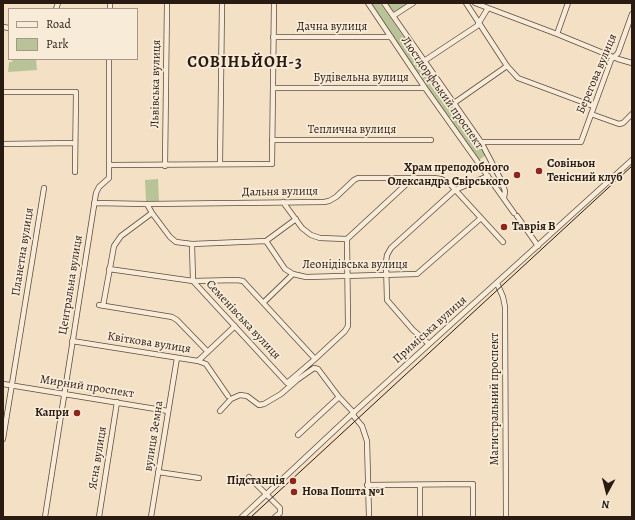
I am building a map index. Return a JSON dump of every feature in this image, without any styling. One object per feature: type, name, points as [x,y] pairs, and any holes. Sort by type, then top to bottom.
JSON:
[{"type":"street","name":"Львівська вулиця","points":[[165,166],[167,3]]},
{"type":"street","points":[[220,164],[222,3]]},
{"type":"street","points":[[109,166],[272,164],[274,3]]},
{"type":"street","name":"Люстдорфський проспект","points":[[368,3],[424,88],[538,246]]},
{"type":"street","points":[[384,3],[481,142],[501,180],[505,191],[504,198]]},
{"type":"street","points":[[393,16],[413,3]]},
{"type":"street","points":[[466,3],[507,66],[518,78],[593,106]]},
{"type":"street","points":[[475,3],[615,56],[618,59],[632,63]]},
{"type":"street","points":[[557,34],[568,3]]},
{"type":"street","points":[[424,61],[477,26],[488,8]]},
{"type":"street","name":"Берегова вулиця","points":[[481,142],[581,142],[593,106],[612,60],[618,53],[632,14]]},
{"type":"street","name":"Дачна вулиця","points":[[274,37],[391,37]]},
{"type":"street","name":"Центральна вулиця","points":[[45,517],[94,203],[98,189],[109,178],[109,60]]},
{"type":"street","points":[[454,103],[507,66]]},
{"type":"street","name":"Будівельна вулиця","points":[[273,88],[424,88]]},
{"type":"street","points":[[3,92],[76,92],[76,172]]},
{"type":"street","points":[[590,114],[619,124],[623,123],[632,114]]},
{"type":"street","name":"Теплична вулиця","points":[[272,140],[431,140]]},
{"type":"street","points":[[3,144],[75,143]]},
{"type":"street","name":"Приміська вулиця","points":[[242,517],[429,344],[497,284],[632,160]]},
{"type":"street","points":[[429,344],[412,330],[388,303],[386,297],[386,259],[391,248],[455,190],[488,176]]},
{"type":"street","name":"Дальня вулиця","points":[[94,203],[147,204],[329,201],[336,197],[358,178],[441,179],[455,190],[503,242]]},
{"type":"street","points":[[284,202],[306,232],[315,237],[347,239],[413,178]]},
{"type":"street","name":"Планетна вулиця","points":[[3,438],[44,188]]},
{"type":"street","points":[[147,204],[152,213],[173,240],[179,243],[266,242],[296,220]]},
{"type":"street","points":[[152,213],[117,241],[112,251],[101,305],[172,317],[177,320],[207,351]]},
{"type":"street","name":"Леонідівська вулиця","points":[[266,242],[285,269],[293,274],[306,277],[414,275],[420,273],[481,218]]},
{"type":"street","points":[[109,269],[193,281],[240,280],[246,283],[315,359],[345,331],[348,326],[347,239]]},
{"type":"street","name":"Семенівська вулиця","points":[[192,244],[193,281],[287,382],[315,359]]},
{"type":"street","points":[[264,302],[293,274]]},
{"type":"street","name":"Магистральний проспект","points":[[497,284],[503,297],[505,307],[506,517]]},
{"type":"street","name":"Квіткова вулиця","points":[[72,341],[198,361],[234,326]]},
{"type":"street","name":"вулиця Земна","points":[[151,517],[177,358]]},
{"type":"street","points":[[198,361],[206,364],[228,396]]},
{"type":"street","points":[[220,411],[232,399],[240,395],[247,396],[259,405],[264,404],[281,394],[314,368],[318,369],[362,426],[367,441],[369,517]]},
{"type":"street","name":"Мирний проспект","points":[[3,384],[168,411]]},
{"type":"street","points":[[298,434],[339,396]]},
{"type":"street","name":"Ясна вулиця","points":[[99,517],[117,402]]},
{"type":"street","points":[[158,472],[199,478]]},
{"type":"street","points":[[249,477],[280,508],[280,513],[275,517]]},
{"type":"street","points":[[367,485],[473,484],[473,517]]},
{"type":"street","points":[[420,485],[420,517]]},
{"type":"green space","points":[[371,3],[380,3],[486,155],[479,160],[438,104]]},
{"type":"green space","points":[[387,3],[410,3],[397,12],[394,12]]},
{"type":"green space","points":[[13,60],[36,60],[37,70],[8,72],[9,62],[12,62]]},
{"type":"green space","points":[[158,179],[159,201],[146,201],[145,180]]},
{"type":"tram line","points":[[251,517],[632,166]]},
{"type":"place","name":"Совіньон Тенісний клуб","points":[[539,171]]},
{"type":"place","name":"Храм преподобного Олександра Свірського","points":[[517,175]]},
{"type":"place","name":"Таврія В","points":[[504,227]]},
{"type":"place","name":"Капри","points":[[77,413]]},
{"type":"place","name":"Підстанція","points":[[293,481]]},
{"type":"place","name":"Нова Пошта №1","points":[[294,492]]},
{"type":"district","name":"СОВІНЬЙОН-3","points":[[245,63]]}]
